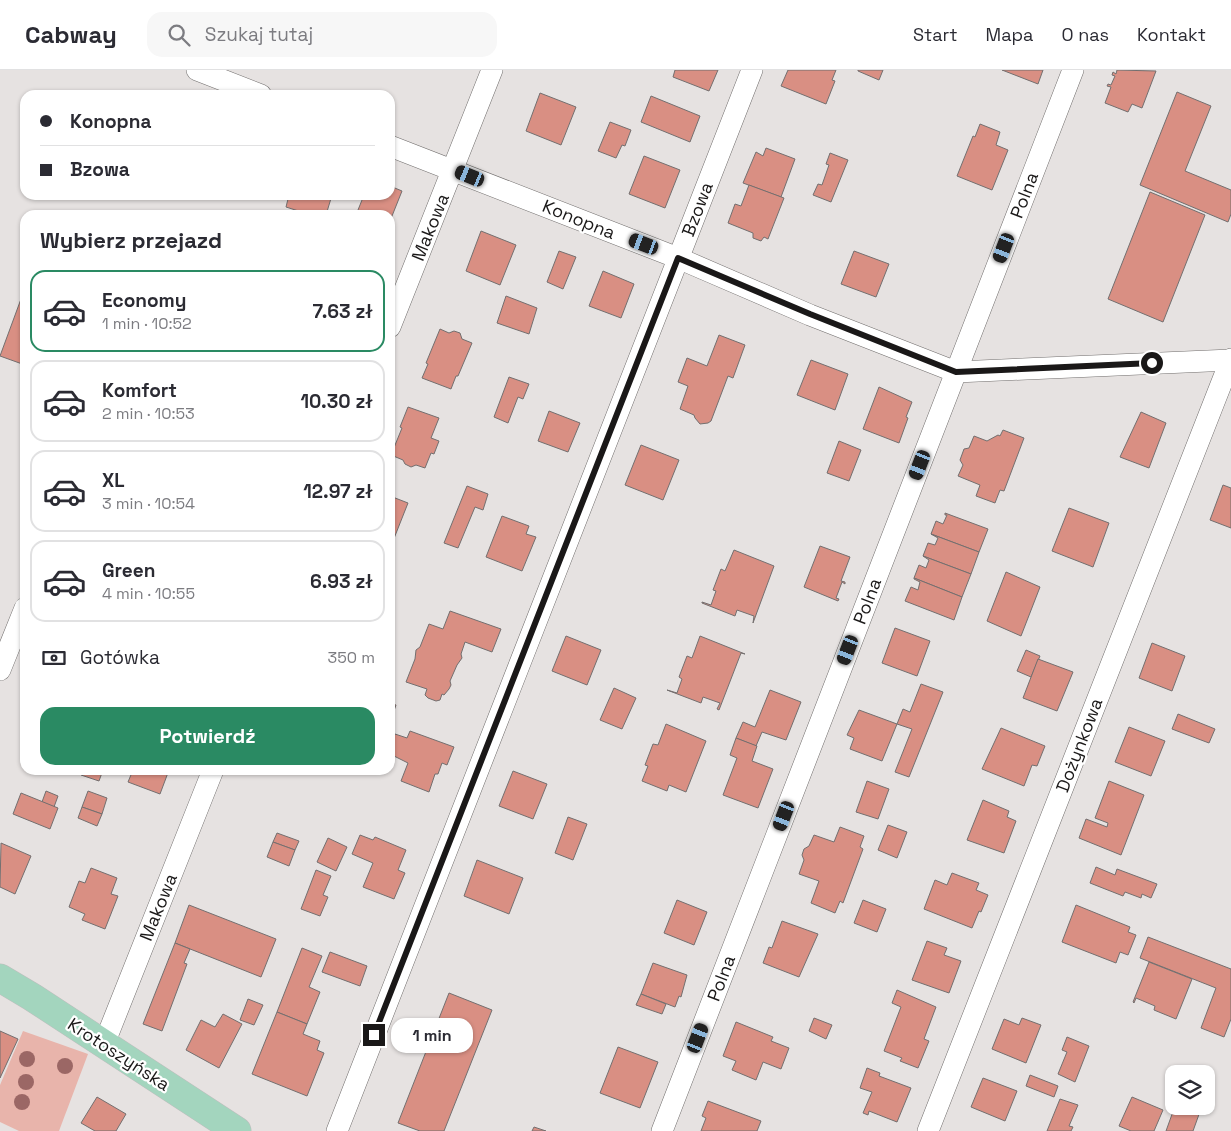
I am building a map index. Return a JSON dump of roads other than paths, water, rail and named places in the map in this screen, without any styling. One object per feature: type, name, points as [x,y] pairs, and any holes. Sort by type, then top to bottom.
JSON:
[{"type":"main road","name":"Krotoszyńska","points":[[0,978],[237,1131]]},
{"type":"street","points":[[197,70],[247,90]]},
{"type":"street","name":"Makowa","points":[[395,314],[492,70]]},
{"type":"street","name":"Bzowa","points":[[337,1131],[752,70]]},
{"type":"street","name":"Polna","points":[[662,1131],[1073,70]]},
{"type":"street","name":"Konopna","points":[[395,148],[678,258],[810,314],[956,372],[1231,360]]},
{"type":"street","name":"Dożynkowa","points":[[928,1131],[1231,360]]},
{"type":"street","points":[[0,670],[20,620]]},
{"type":"street","name":"Makowa","points":[[104,1044],[211,775]]}]
